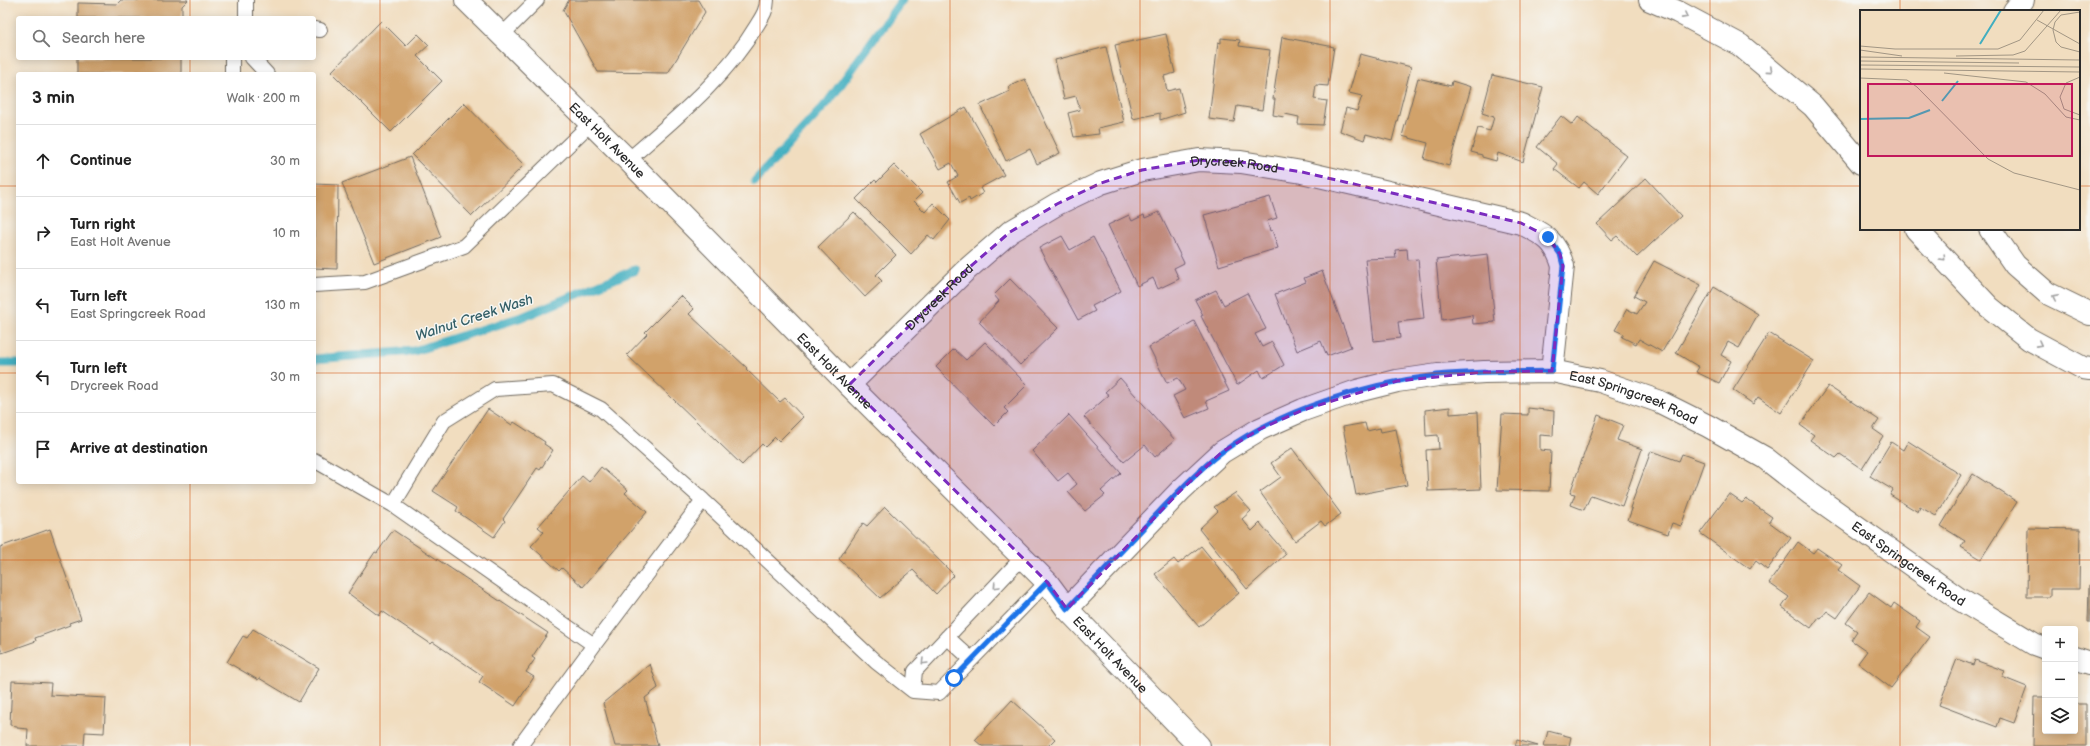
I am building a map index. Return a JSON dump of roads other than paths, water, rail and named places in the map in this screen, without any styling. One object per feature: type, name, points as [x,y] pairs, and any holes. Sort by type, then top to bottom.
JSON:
[{"type":"main road","name":"East Holt Avenue","points":[[466,0],[628,160],[849,385],[1047,582],[1067,609],[1199,746]]},
{"type":"main road","points":[[1650,0],[1678,12],[1740,45],[1813,106],[1860,162]]},
{"type":"main road","points":[[2015,10],[2023,0]]},
{"type":"main road","name":"Drycreek Road","points":[[849,385],[964,272],[1010,232],[1057,204],[1101,183],[1142,170],[1199,160],[1241,162],[1302,172],[1521,223],[1548,237],[1560,254],[1563,266],[1552,371]]},
{"type":"main road","points":[[1917,230],[1989,307],[2029,339],[2083,368],[2090,369]]},
{"type":"main road","points":[[1991,230],[2014,264],[2047,293],[2090,314]]},
{"type":"main road","name":"East Springcreek Road","points":[[1067,609],[1180,490],[1222,452],[1260,429],[1303,410],[1357,391],[1397,381],[1438,375],[1484,372],[1552,371],[1600,381],[1658,401],[1708,426],[1765,458],[1810,494],[1959,599],[2034,644],[2042,647]]},
{"type":"main road","points":[[2078,659],[2090,663]]},
{"type":"lane","points":[[246,0],[246,16]]},
{"type":"lane","points":[[502,35],[537,0]]},
{"type":"lane","points":[[628,160],[709,86],[746,44],[767,7],[767,0]]},
{"type":"lane","points":[[232,60],[232,72]]},
{"type":"lane","points":[[254,60],[266,72]]},
{"type":"lane","points":[[316,285],[365,282],[464,246],[591,123]]},
{"type":"lane","points":[[393,505],[444,421],[495,389],[553,385],[601,409],[703,500],[876,662],[912,691],[939,693],[1047,582]]},
{"type":"lane","points":[[316,461],[393,505],[594,645]]},
{"type":"lane","points":[[520,746],[703,500]]},
{"type":"lane","points":[[912,691],[915,671],[1022,558]]},
{"type":"lane","points":[[947,637],[972,659]]},
{"type":"waterway","name":"Walnut Creek Wash","points":[[755,181],[828,102],[902,0]]},
{"type":"waterway","name":"Walnut Creek Wash","points":[[316,359],[414,351],[525,316],[635,270]]},
{"type":"waterway","name":"Walnut Creek Wash","points":[[0,363],[16,363]]}]
